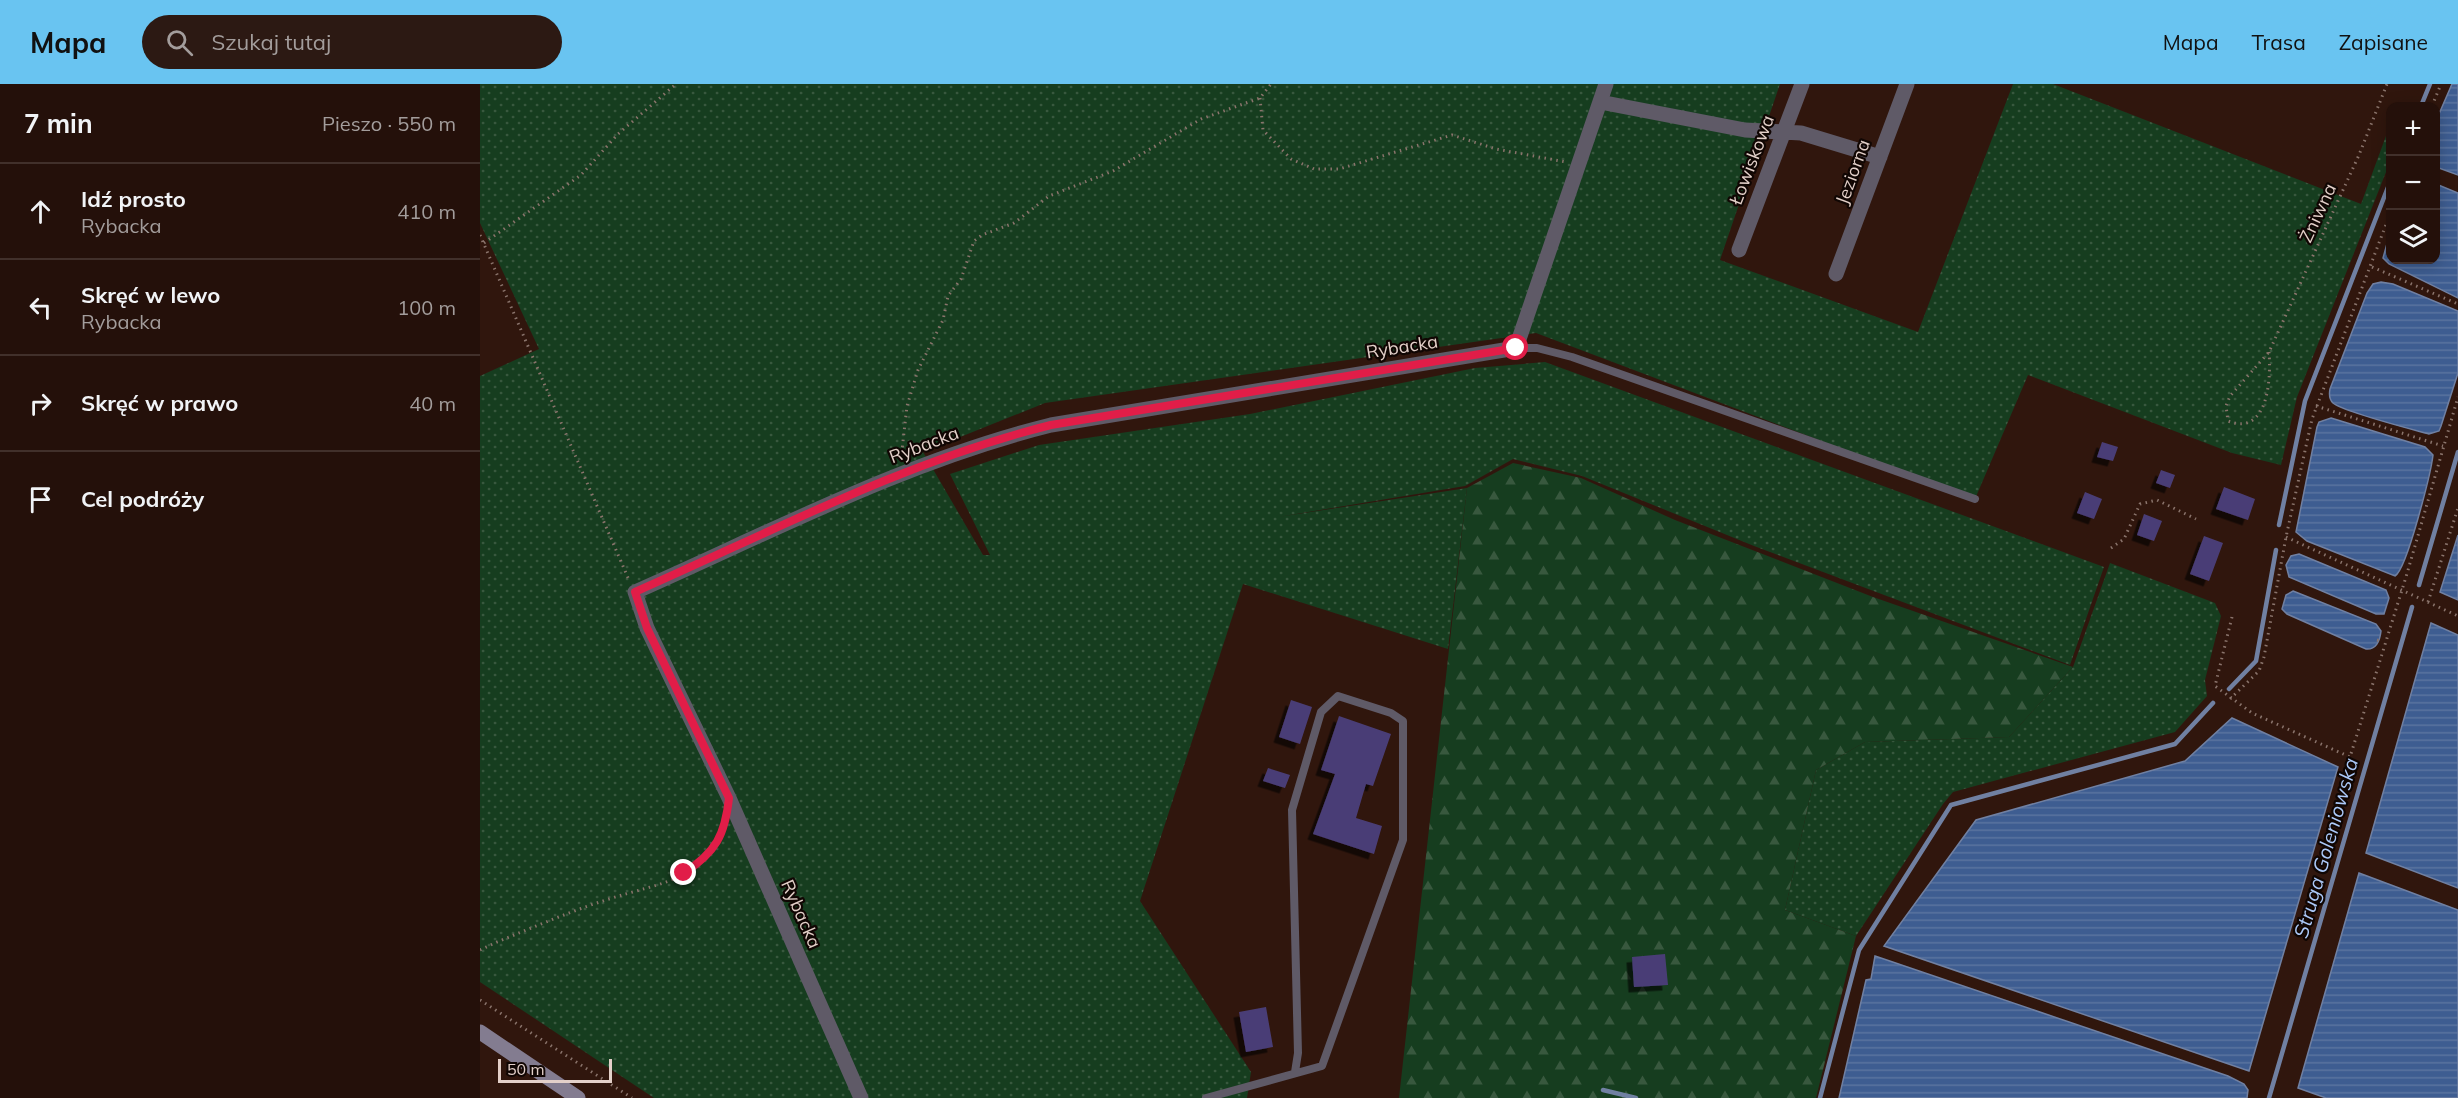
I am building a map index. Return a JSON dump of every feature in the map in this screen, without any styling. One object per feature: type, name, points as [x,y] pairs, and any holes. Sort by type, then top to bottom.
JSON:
[{"type":"street","points":[[1516,348],[1606,84]]},
{"type":"street","name":"Łowiskowa","points":[[1739,250],[1802,84]]},
{"type":"street","name":"Jeziorna","points":[[1836,274],[1907,84]]},
{"type":"street","points":[[1600,102],[1745,130],[1783,134],[1802,132],[1880,157]]},
{"type":"street","name":"Rybacka","points":[[861,1098],[729,798],[647,628],[635,592],[898,475],[995,439],[1051,425],[1516,348]]},
{"type":"street","points":[[480,1032],[579,1098]]},
{"type":"lane","points":[[1516,348],[1537,348],[1572,357],[1975,500]]},
{"type":"lane","points":[[1206,1098],[1322,1066],[1402,840],[1403,721],[1391,713],[1338,696],[1321,712],[1292,810],[1298,1053],[1295,1072]]},
{"type":"path","points":[[484,244],[581,175],[618,134],[676,84]]},
{"type":"path","points":[[898,475],[907,406],[918,370],[942,320],[948,296],[961,279],[974,241],[982,235],[1014,223],[1049,196],[1113,171],[1201,119],[1260,98],[1271,84]]},
{"type":"path","name":"Żniwna","points":[[2269,352],[2271,376],[2268,396],[2258,415],[2247,424],[2236,425],[2228,422],[2226,406],[2230,396],[2269,352],[2359,155],[2387,84]]},
{"type":"path","points":[[2433,102],[2440,84]]},
{"type":"path","points":[[1260,98],[1263,130],[1291,159],[1314,169],[1339,169],[1452,135],[1496,149],[1580,164]]},
{"type":"path","points":[[2230,699],[2259,671],[2264,657],[2286,537],[2316,406],[2386,227]]},
{"type":"path","points":[[480,235],[635,592]]},
{"type":"path","points":[[2371,267],[2458,304]]},
{"type":"path","points":[[2232,617],[2215,686],[2252,713],[2350,757],[2458,397]]},
{"type":"path","points":[[2316,406],[2444,446]]},
{"type":"path","points":[[2111,548],[2124,539],[2140,504],[2157,500],[2196,519]]},
{"type":"path","points":[[2428,602],[2458,508]]},
{"type":"path","points":[[2286,537],[2458,616]]},
{"type":"path","points":[[2377,640],[2382,641]]},
{"type":"path","points":[[480,951],[496,942],[609,899],[661,886],[700,863],[716,847],[726,822]]},
{"type":"path","points":[[480,1000],[632,1098]]},
{"type":"green space","points":[[480,84],[1780,84],[1720,260],[1918,332],[2013,84],[2053,84],[2361,204],[2386,136],[2386,172],[2297,397],[2281,465],[2232,453],[2028,375],[1975,499],[1536,333],[1045,403],[923,452],[983,555],[990,555],[950,474],[1039,445],[1250,414],[1475,368],[1545,362],[2104,567],[2070,665],[1754,546],[1582,476],[1513,459],[1465,486],[1278,517],[1467,488],[1448,649],[1243,584],[1140,901],[1251,1072],[1247,1098],[654,1098],[480,982],[480,376],[539,349],[480,223]]},
{"type":"green space","points":[[1513,463],[1581,478],[1675,520],[1873,597],[2073,667],[2009,737],[1865,742],[1816,770],[1785,910],[1856,936],[1816,1098],[1399,1098],[1467,488]]},
{"type":"green space","points":[[2110,563],[2215,603],[2221,616],[2205,680],[2207,696],[2175,732],[1953,792],[1856,936],[1785,910],[1816,770],[1865,742],[2009,737],[2073,667]]},
{"type":"water","points":[[2452,84],[2458,84],[2458,175],[2440,168],[2440,112]]},
{"type":"water","points":[[2440,186],[2458,193],[2458,298],[2389,264],[2440,264]]},
{"type":"water","points":[[2381,282],[2393,284],[2458,311],[2458,373],[2439,431],[2429,434],[2378,420],[2340,407],[2330,398],[2330,389],[2367,293],[2373,284]]},
{"type":"water","points":[[2331,418],[2425,447],[2433,455],[2412,539],[2406,557],[2395,576],[2307,541],[2296,532],[2317,427],[2319,422]]},
{"type":"water","points":[[2458,535],[2458,600],[2440,592]]},
{"type":"water","points":[[2299,554],[2386,590],[2389,598],[2384,614],[2376,614],[2289,577],[2286,565],[2291,556]]},
{"type":"water","points":[[2293,591],[2376,624],[2381,631],[2377,644],[2373,648],[2366,649],[2287,614],[2282,609],[2286,595]]},
{"type":"water","points":[[2431,623],[2458,635],[2458,888],[2366,853]]},
{"type":"water","points":[[2232,718],[2338,767],[2249,1071],[1884,946],[1976,820],[2185,761]]},
{"type":"water","points":[[2359,873],[2458,910],[2458,1098],[2326,1098],[2298,1088]]},
{"type":"water","points":[[1875,956],[2228,1076],[2244,1084],[2248,1090],[2247,1098],[1839,1098],[1866,980],[1871,979]]},
{"type":"building","points":[[2102,442],[2118,447],[2113,461],[2097,457]]},
{"type":"building","points":[[2161,470],[2175,475],[2170,488],[2156,483]]},
{"type":"building","points":[[2224,487],[2255,499],[2248,520],[2216,509]]},
{"type":"building","points":[[2085,492],[2102,499],[2094,519],[2077,513]]},
{"type":"building","points":[[2144,514],[2162,521],[2154,541],[2137,535]]},
{"type":"building","points":[[2204,536],[2223,543],[2209,581],[2190,574]]},
{"type":"building","points":[[1291,700],[1312,707],[1300,744],[1279,737]]},
{"type":"building","points":[[1339,716],[1391,734],[1373,786],[1366,784],[1356,818],[1382,826],[1374,854],[1313,834],[1335,774],[1321,770]]},
{"type":"building","points":[[1268,768],[1290,775],[1285,788],[1263,781]]},
{"type":"building","points":[[1665,954],[1668,985],[1634,987],[1632,957]]},
{"type":"building","points":[[1266,1007],[1273,1047],[1246,1052],[1239,1012]]},
{"type":"waterway","points":[[2423,102],[2430,84]]},
{"type":"waterway","points":[[2279,525],[2305,401],[2386,192]]},
{"type":"waterway","name":"Struga Goleniowska","points":[[2419,585],[2458,452]]},
{"type":"waterway","points":[[2229,689],[2256,661],[2276,550]]},
{"type":"waterway","name":"Struga Goleniowska","points":[[2269,1098],[2412,607]]},
{"type":"waterway","points":[[1820,1098],[1859,950],[1951,805],[2175,744],[2213,703]]},
{"type":"waterway","points":[[1603,1090],[1636,1098]]},
{"type":"route","points":[[684,873],[700,863],[716,847],[726,822],[729,798],[647,628],[635,592],[910,470],[995,439],[1051,425],[1516,348]]}]
